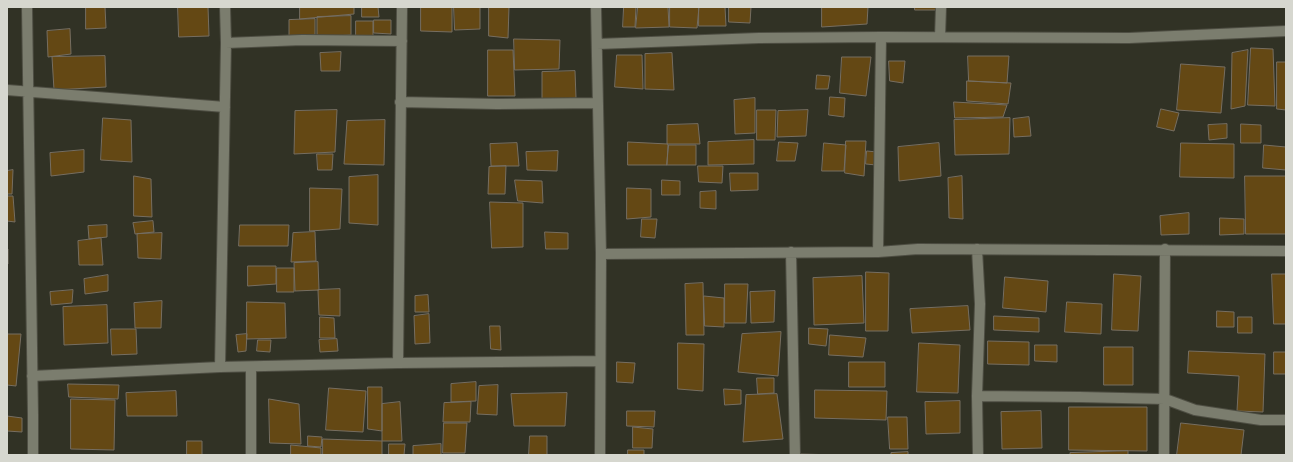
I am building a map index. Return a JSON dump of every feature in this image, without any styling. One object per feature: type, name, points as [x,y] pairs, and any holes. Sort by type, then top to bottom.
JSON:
[{"type":"street","points":[[27,7],[32,455]]},
{"type":"street","points":[[220,367],[226,43],[225,7]]},
{"type":"street","points":[[398,363],[402,7]]},
{"type":"street","points":[[596,7],[601,254],[600,455]]},
{"type":"street","points":[[940,37],[941,7]]},
{"type":"street","points":[[596,44],[759,38],[1129,38],[1286,31]]},
{"type":"street","points":[[878,252],[881,37]]},
{"type":"street","points":[[226,43],[302,40],[402,41]]},
{"type":"street","points":[[7,90],[225,107]]},
{"type":"street","points":[[400,102],[497,104],[598,103]]},
{"type":"street","points":[[601,254],[878,252],[918,249],[1165,249],[1286,251]]},
{"type":"street","points":[[977,249],[980,304],[977,396],[978,455]]},
{"type":"street","points":[[1164,455],[1165,249]]},
{"type":"street","points":[[791,252],[795,455]]},
{"type":"street","points":[[32,376],[220,367],[600,361]]},
{"type":"street","points":[[251,367],[251,455]]},
{"type":"street","points":[[977,396],[1079,396],[1165,399],[1195,410],[1261,420],[1286,420]]},
{"type":"building","points":[[86,7],[105,7],[106,28],[86,29]]},
{"type":"building","points":[[178,7],[208,7],[209,36],[179,37]]},
{"type":"building","points":[[300,7],[354,7],[354,14],[300,19]]},
{"type":"building","points":[[362,7],[378,7],[379,17],[362,17]]},
{"type":"building","points":[[421,7],[452,7],[452,32],[421,31]]},
{"type":"building","points":[[454,7],[480,7],[480,29],[455,30]]},
{"type":"building","points":[[489,7],[509,7],[508,38],[489,36]]},
{"type":"building","points":[[624,7],[636,7],[635,27],[623,27]]},
{"type":"building","points":[[638,7],[668,7],[669,27],[636,28]]},
{"type":"building","points":[[670,7],[699,7],[697,28],[670,27]]},
{"type":"building","points":[[699,7],[725,7],[726,26],[699,26]]},
{"type":"building","points":[[729,7],[751,7],[750,23],[729,22]]},
{"type":"building","points":[[822,7],[868,7],[867,24],[822,27]]},
{"type":"building","points":[[915,7],[945,7],[945,10],[915,10]]},
{"type":"building","points":[[351,16],[351,35],[317,37],[317,17]]},
{"type":"building","points":[[315,19],[315,35],[289,36],[289,20]]},
{"type":"building","points":[[374,20],[391,20],[391,34],[374,33]]},
{"type":"building","points":[[356,21],[373,21],[373,36],[356,37]]},
{"type":"building","points":[[70,29],[71,54],[48,57],[47,31]]},
{"type":"building","points":[[514,39],[560,40],[559,69],[515,70]]},
{"type":"building","points":[[1251,48],[1273,49],[1275,106],[1248,105]]},
{"type":"building","points":[[488,50],[513,50],[515,96],[488,96]]},
{"type":"building","points":[[1248,50],[1245,106],[1231,109],[1232,53]]},
{"type":"building","points":[[341,52],[340,71],[321,71],[320,53]]},
{"type":"building","points":[[672,53],[674,90],[645,89],[645,54]]},
{"type":"building","points":[[617,55],[642,55],[643,89],[615,87]]},
{"type":"building","points":[[105,56],[106,87],[54,90],[52,57]]},
{"type":"building","points":[[968,56],[1009,56],[1007,83],[969,81]]},
{"type":"building","points":[[842,57],[871,57],[866,96],[840,93]]},
{"type":"building","points":[[889,61],[905,61],[903,83],[890,81]]},
{"type":"building","points":[[1277,62],[1286,62],[1286,110],[1277,109]]},
{"type":"building","points":[[1181,64],[1225,67],[1221,113],[1177,110]]},
{"type":"building","points":[[575,71],[576,98],[542,100],[542,72]]},
{"type":"building","points":[[817,75],[830,76],[828,89],[816,89]]},
{"type":"building","points":[[967,81],[1011,83],[1008,104],[967,101]]},
{"type":"building","points":[[830,97],[845,98],[844,117],[829,115]]},
{"type":"building","points":[[755,98],[755,133],[735,134],[734,100]]},
{"type":"building","points":[[954,102],[1007,105],[1003,117],[955,118]]},
{"type":"building","points":[[1161,109],[1179,113],[1174,131],[1157,127]]},
{"type":"building","points":[[337,110],[335,152],[294,154],[295,111]]},
{"type":"building","points":[[757,110],[776,110],[775,140],[757,140]]},
{"type":"building","points":[[808,110],[806,136],[777,137],[778,111]]},
{"type":"building","points":[[1029,117],[1031,136],[1014,137],[1013,119]]},
{"type":"building","points":[[103,118],[131,120],[132,162],[101,160]]},
{"type":"building","points":[[1010,118],[1009,154],[955,155],[954,120]]},
{"type":"building","points":[[385,120],[384,165],[344,164],[347,121]]},
{"type":"building","points":[[698,124],[700,144],[667,144],[667,125]]},
{"type":"building","points":[[1227,124],[1227,138],[1209,140],[1208,125]]},
{"type":"building","points":[[1241,124],[1261,125],[1261,143],[1241,143]]},
{"type":"building","points":[[754,140],[754,164],[708,165],[708,142]]},
{"type":"building","points":[[846,141],[866,141],[864,176],[845,173]]},
{"type":"building","points":[[628,142],[668,144],[667,165],[628,165]]},
{"type":"building","points":[[779,142],[798,143],[795,161],[777,161]]},
{"type":"building","points":[[517,143],[519,166],[491,166],[490,144]]},
{"type":"building","points":[[824,143],[846,145],[844,171],[822,171]]},
{"type":"building","points":[[939,143],[941,176],[899,181],[898,147]]},
{"type":"building","points":[[1181,143],[1234,144],[1234,178],[1180,177]]},
{"type":"building","points":[[669,145],[696,145],[696,165],[667,165]]},
{"type":"building","points":[[1264,145],[1286,147],[1286,170],[1263,168]]},
{"type":"building","points":[[84,150],[84,172],[51,176],[50,153]]},
{"type":"building","points":[[558,151],[557,171],[527,170],[526,152]]},
{"type":"building","points":[[867,151],[877,152],[876,165],[866,164]]},
{"type":"building","points":[[317,154],[333,154],[332,170],[318,170]]},
{"type":"building","points":[[506,166],[505,194],[488,194],[489,167]]},
{"type":"building","points":[[698,166],[723,166],[722,183],[699,182]]},
{"type":"building","points":[[13,170],[12,194],[7,194],[7,171]]},
{"type":"building","points":[[730,173],[758,173],[758,190],[731,191]]},
{"type":"building","points":[[378,175],[378,225],[349,223],[349,177]]},
{"type":"building","points":[[134,176],[151,179],[152,217],[134,216]]},
{"type":"building","points":[[962,176],[963,219],[949,218],[948,178]]},
{"type":"building","points":[[1245,176],[1286,176],[1286,234],[1246,234]]},
{"type":"building","points":[[515,180],[542,181],[543,203],[518,201]]},
{"type":"building","points":[[662,180],[680,181],[680,195],[662,195]]},
{"type":"building","points":[[310,188],[342,189],[340,229],[310,231]]},
{"type":"building","points":[[627,188],[651,189],[651,217],[627,219]]},
{"type":"building","points":[[716,191],[716,209],[700,208],[700,192]]},
{"type":"building","points":[[7,196],[13,196],[15,222],[7,221]]},
{"type":"building","points":[[490,202],[523,203],[523,247],[492,248]]},
{"type":"building","points":[[1189,213],[1189,234],[1161,235],[1160,216]]},
{"type":"building","points":[[1220,218],[1244,219],[1244,234],[1220,235]]},
{"type":"building","points":[[642,219],[657,219],[655,238],[641,237]]},
{"type":"building","points":[[153,221],[154,232],[135,234],[133,223]]},
{"type":"building","points":[[107,225],[107,237],[89,239],[88,226]]},
{"type":"building","points":[[240,225],[289,225],[288,246],[239,246]]},
{"type":"building","points":[[315,232],[316,261],[291,262],[293,233]]},
{"type":"building","points":[[545,232],[568,233],[568,249],[546,249]]},
{"type":"building","points":[[162,233],[161,259],[138,258],[137,234]]},
{"type":"building","points":[[101,238],[103,265],[79,265],[78,241]]},
{"type":"building","points":[[8,249],[8,264],[7,263]]},
{"type":"building","points":[[318,262],[319,290],[295,291],[294,263]]},
{"type":"building","points":[[248,266],[276,266],[276,284],[248,286]]},
{"type":"building","points":[[277,268],[294,268],[294,292],[277,292]]},
{"type":"building","points":[[866,272],[889,273],[888,331],[866,331]]},
{"type":"building","points":[[1114,274],[1141,276],[1138,331],[1112,330]]},
{"type":"building","points":[[1272,274],[1286,274],[1286,324],[1274,324]]},
{"type":"building","points":[[108,275],[108,291],[85,294],[84,279]]},
{"type":"building","points":[[862,276],[864,323],[814,325],[813,278]]},
{"type":"building","points":[[1005,277],[1048,281],[1046,312],[1003,308]]},
{"type":"building","points":[[703,283],[704,335],[686,335],[685,284]]},
{"type":"building","points":[[725,284],[748,284],[746,323],[725,323]]},
{"type":"building","points":[[340,289],[340,316],[319,315],[318,290]]},
{"type":"building","points":[[73,290],[72,303],[51,305],[50,292]]},
{"type":"building","points":[[775,291],[774,322],[751,323],[750,292]]},
{"type":"building","points":[[428,295],[429,312],[415,312],[415,296]]},
{"type":"building","points":[[704,296],[724,298],[724,327],[705,326]]},
{"type":"building","points":[[162,301],[161,328],[135,328],[134,303]]},
{"type":"building","points":[[247,302],[285,303],[286,338],[247,339]]},
{"type":"building","points":[[1067,302],[1102,304],[1101,334],[1065,332]]},
{"type":"building","points":[[107,305],[108,343],[64,345],[63,307]]},
{"type":"building","points":[[968,306],[970,330],[912,333],[910,309]]},
{"type":"building","points":[[1217,311],[1234,312],[1234,327],[1217,327]]},
{"type":"building","points":[[429,314],[430,343],[415,344],[414,316]]},
{"type":"building","points":[[994,316],[1039,318],[1039,332],[994,330]]},
{"type":"building","points":[[320,317],[334,318],[335,338],[320,338]]},
{"type":"building","points":[[1238,317],[1252,317],[1252,333],[1238,333]]},
{"type":"building","points":[[490,326],[500,326],[501,350],[491,349]]},
{"type":"building","points":[[809,328],[828,329],[826,346],[809,344]]},
{"type":"building","points":[[111,329],[136,329],[137,354],[112,355]]},
{"type":"building","points":[[781,332],[778,376],[738,372],[742,334]]},
{"type":"building","points":[[7,334],[21,334],[16,386],[7,385]]},
{"type":"building","points":[[247,334],[246,351],[238,352],[236,335]]},
{"type":"building","points":[[830,335],[866,338],[863,357],[829,355]]},
{"type":"building","points":[[337,339],[338,351],[320,352],[319,340]]},
{"type":"building","points":[[258,340],[271,340],[270,352],[257,351]]},
{"type":"building","points":[[988,341],[1029,342],[1029,365],[988,364]]},
{"type":"building","points":[[678,343],[704,344],[703,391],[678,389]]},
{"type":"building","points":[[919,343],[960,345],[958,393],[917,392]]},
{"type":"building","points":[[1035,345],[1057,345],[1057,362],[1035,361]]},
{"type":"building","points":[[1104,347],[1133,347],[1133,385],[1104,385]]},
{"type":"building","points":[[1189,351],[1265,354],[1263,412],[1237,411],[1239,376],[1188,373]]},
{"type":"building","points":[[1274,352],[1286,352],[1286,374],[1274,374]]},
{"type":"building","points":[[617,362],[635,363],[633,383],[617,382]]},
{"type":"building","points":[[849,362],[885,362],[885,387],[849,387]]},
{"type":"building","points":[[757,378],[774,378],[774,393],[758,394]]},
{"type":"building","points":[[476,382],[476,401],[451,402],[451,384]]},
{"type":"building","points":[[68,384],[119,385],[118,399],[69,397]]},
{"type":"building","points":[[498,385],[497,415],[477,414],[479,386]]},
{"type":"building","points":[[368,387],[382,387],[382,431],[368,429]]},
{"type":"building","points":[[329,388],[366,391],[363,432],[326,430]]},
{"type":"building","points":[[724,389],[741,390],[741,404],[725,405]]},
{"type":"building","points":[[815,390],[887,391],[886,420],[815,418]]},
{"type":"building","points":[[176,391],[177,416],[127,416],[126,393]]},
{"type":"building","points":[[567,393],[565,426],[514,426],[511,394]]},
{"type":"building","points":[[777,394],[783,439],[743,442],[746,395]]},
{"type":"building","points":[[71,399],[115,400],[114,450],[71,449]]},
{"type":"building","points":[[269,399],[299,404],[301,444],[270,443]]},
{"type":"building","points":[[960,401],[960,433],[926,434],[925,402]]},
{"type":"building","points":[[400,402],[402,441],[382,441],[382,404]]},
{"type":"building","points":[[471,402],[470,422],[443,422],[444,403]]},
{"type":"building","points":[[1069,407],[1147,407],[1147,451],[1069,450]]},
{"type":"building","points":[[627,411],[655,411],[654,427],[627,426]]},
{"type":"building","points":[[1041,411],[1042,448],[1002,449],[1001,412]]},
{"type":"building","points":[[7,416],[22,418],[22,432],[7,431]]},
{"type":"building","points":[[888,417],[907,417],[908,449],[890,449]]},
{"type":"building","points":[[444,423],[467,423],[465,453],[443,453]]},
{"type":"building","points":[[1181,423],[1244,430],[1241,455],[1177,455]]},
{"type":"building","points":[[633,427],[653,429],[652,448],[633,448]]},
{"type":"building","points":[[308,436],[322,437],[321,447],[308,446]]},
{"type":"building","points":[[530,436],[547,436],[547,455],[529,455]]},
{"type":"building","points":[[323,439],[382,441],[382,455],[323,455]]},
{"type":"building","points":[[187,441],[202,441],[202,455],[187,455]]},
{"type":"building","points":[[389,444],[405,444],[404,455],[389,455]]},
{"type":"building","points":[[441,444],[441,455],[413,455],[413,446]]},
{"type":"building","points":[[291,445],[321,448],[321,455],[291,455]]},
{"type":"building","points":[[628,450],[644,450],[644,455],[628,455]]},
{"type":"building","points":[[1128,451],[1128,455],[1070,455],[1070,453]]},
{"type":"building","points":[[908,452],[908,455],[891,455],[891,453]]},
{"type":"building","points":[[799,454],[839,455],[799,455]]}]
